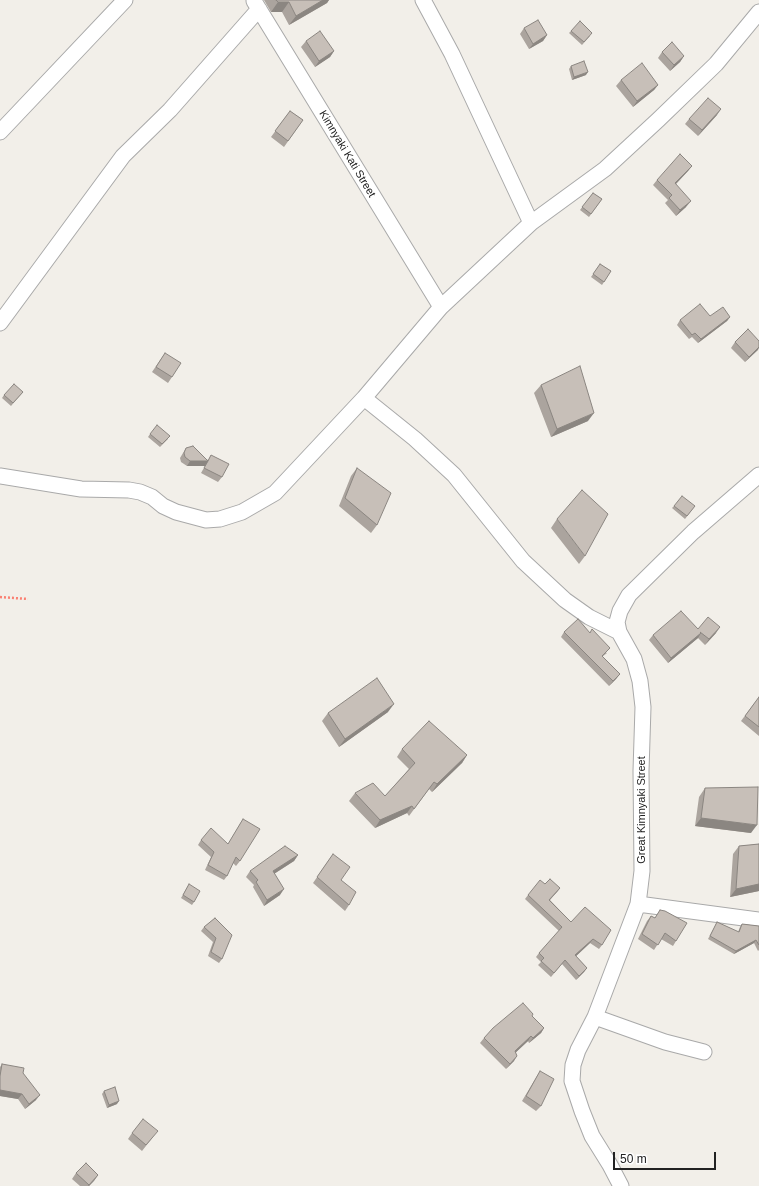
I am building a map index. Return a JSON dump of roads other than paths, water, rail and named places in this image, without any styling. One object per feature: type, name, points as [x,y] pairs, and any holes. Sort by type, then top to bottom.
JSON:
[{"type":"street","points":[[0,132],[125,0]]},
{"type":"street","points":[[423,0],[452,54],[531,223]]},
{"type":"street","points":[[0,323],[124,156],[170,110],[256,4]]},
{"type":"street","name":"Kimnyaki Kati Street","points":[[256,4],[441,307]]},
{"type":"street","points":[[0,476],[81,489],[129,490],[140,492],[152,497],[163,506],[192,517],[206,520],[220,519],[242,512],[275,493],[364,398],[441,307],[531,223],[605,169],[653,125],[716,64],[759,12]]},
{"type":"street","points":[[364,398],[403,429],[454,475],[523,561],[560,595],[589,617],[618,632]]},
{"type":"street","points":[[618,632],[617,622],[620,611],[629,595],[693,532],[759,475]]},
{"type":"street","name":"Great Kimnyaki Street","points":[[618,632],[634,659],[640,680],[643,706],[641,771],[642,870],[638,904],[595,1017],[578,1050],[573,1065],[572,1081],[592,1136],[621,1186]]},
{"type":"street","points":[[638,904],[702,914],[759,920]]},
{"type":"street","points":[[595,1017],[665,1042],[704,1052]]}]
